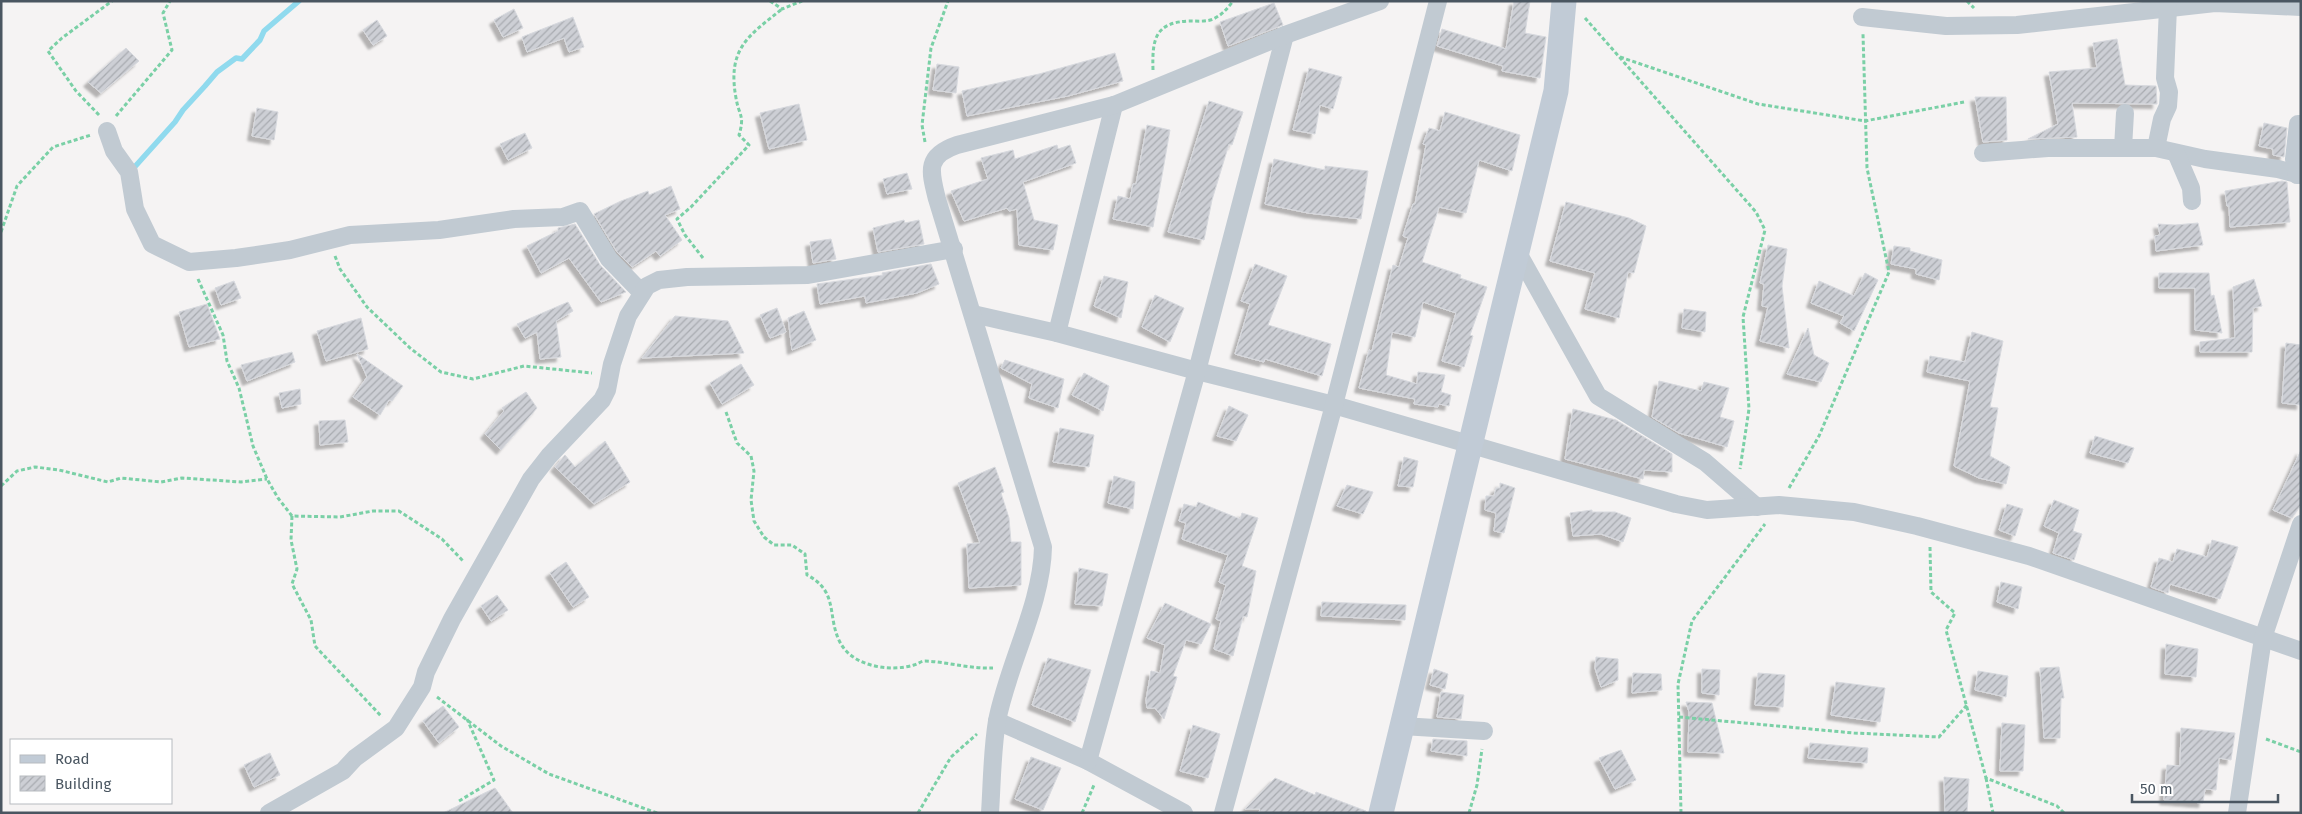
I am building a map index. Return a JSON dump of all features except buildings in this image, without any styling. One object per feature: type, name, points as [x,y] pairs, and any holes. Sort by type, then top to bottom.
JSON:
[{"type":"street","points":[[990,813],[998,721],[1012,668],[1038,588],[1043,564],[1043,547],[930,171],[945,149],[1114,105],[1286,35],[1380,1]]},
{"type":"street","points":[[1223,813],[1334,405],[1438,1]]},
{"type":"street","points":[[1862,17],[1946,26],[2017,25],[2214,3],[2301,7]]},
{"type":"street","points":[[2156,148],[2162,119],[2168,106],[2169,92],[2165,78],[2168,7]]},
{"type":"street","points":[[1381,813],[1518,253],[1556,91],[1573,8]]},
{"type":"street","points":[[1095,764],[1286,35]]},
{"type":"street","points":[[1057,333],[1114,105]]},
{"type":"street","points":[[2123,148],[2125,113]]},
{"type":"street","points":[[104,124],[114,151],[129,172],[135,209],[152,244],[189,262],[236,258],[290,250],[350,235],[431,231],[514,219],[563,217],[580,211],[610,259],[642,293]]},
{"type":"street","points":[[2299,175],[2294,159],[2298,124],[2301,124]]},
{"type":"street","points":[[1983,153],[2048,148],[2156,148],[2225,163],[2278,169],[2299,175]]},
{"type":"street","points":[[2176,152],[2191,188],[2192,201]]},
{"type":"street","points":[[269,813],[343,771],[355,758],[396,728],[422,687],[426,672],[439,645],[476,575],[531,479],[549,456],[602,400],[607,390],[612,364],[628,316],[648,286],[659,280],[808,275],[954,249]]},
{"type":"street","points":[[1518,253],[1598,396],[1705,462],[1758,507]]},
{"type":"street","points":[[973,314],[1057,333],[1197,371],[1334,405],[1676,504],[1707,510],[1778,506],[1854,512],[1964,539],[2029,556],[2301,651]]},
{"type":"street","points":[[2237,813],[2262,638],[2301,524]]},
{"type":"street","points":[[998,721],[1095,764],[1184,813]]},
{"type":"street","points":[[1402,726],[1484,731]]},
{"type":"path","points":[[104,124],[76,91],[48,51],[62,38],[112,1]]},
{"type":"path","points":[[770,1],[782,9]]},
{"type":"path","points":[[714,277],[685,235],[677,218],[691,207],[749,145],[739,135],[743,121],[732,79],[738,53],[749,34],[782,9],[802,1]]},
{"type":"path","points":[[934,163],[927,150],[922,124],[931,48],[948,1]]},
{"type":"path","points":[[1157,88],[1153,72],[1153,53],[1160,30],[1171,23],[1212,20],[1224,13],[1233,1]]},
{"type":"path","points":[[1573,8],[1619,57],[1756,212],[1765,230],[1744,317],[1749,409],[1736,489]]},
{"type":"path","points":[[1681,813],[1678,684],[1692,621],[1778,506],[1819,436],[1889,272],[1867,168],[1862,17]]},
{"type":"path","points":[[1619,57],[1758,104],[1865,121],[1964,102]]},
{"type":"path","points":[[330,240],[340,269],[368,307],[410,348],[441,372],[474,379],[524,366],[599,373],[612,364]]},
{"type":"path","points":[[189,262],[224,335],[228,361],[239,388],[253,446],[267,479],[278,498],[292,516],[290,540],[297,569],[292,584],[311,620],[315,646],[375,712],[396,728]]},
{"type":"path","points":[[726,412],[737,443],[751,456],[754,471],[750,500],[754,520],[764,537],[774,545],[792,545],[805,554],[807,575],[819,581],[824,589],[831,603],[840,644],[852,657],[865,663],[895,667],[914,665],[923,661],[976,668],[1012,668]]},
{"type":"path","points":[[1,486],[17,471],[35,467],[59,470],[108,482],[121,478],[162,482],[182,478],[242,482],[267,479]]},
{"type":"path","points":[[292,516],[340,517],[373,511],[399,511],[442,539],[476,575]]},
{"type":"path","points":[[1964,539],[1928,548],[1931,592],[1955,613],[1946,630],[1986,778],[1992,813]]},
{"type":"path","points":[[422,687],[501,746],[549,774],[658,813]]},
{"type":"path","points":[[1679,717],[1854,733],[1939,737],[1967,705]]},
{"type":"path","points":[[459,801],[494,780],[466,718]]},
{"type":"path","points":[[918,813],[951,757],[972,737],[998,721]]},
{"type":"path","points":[[1469,813],[1477,785],[1484,731]]},
{"type":"path","points":[[2249,733],[2301,752]]},
{"type":"path","points":[[1082,813],[1095,764]]},
{"type":"path","points":[[1986,778],[2058,806],[2064,813]]},
{"type":"waterway","points":[[131,171],[217,72],[236,58],[242,59],[260,40],[264,31],[299,1]]}]
